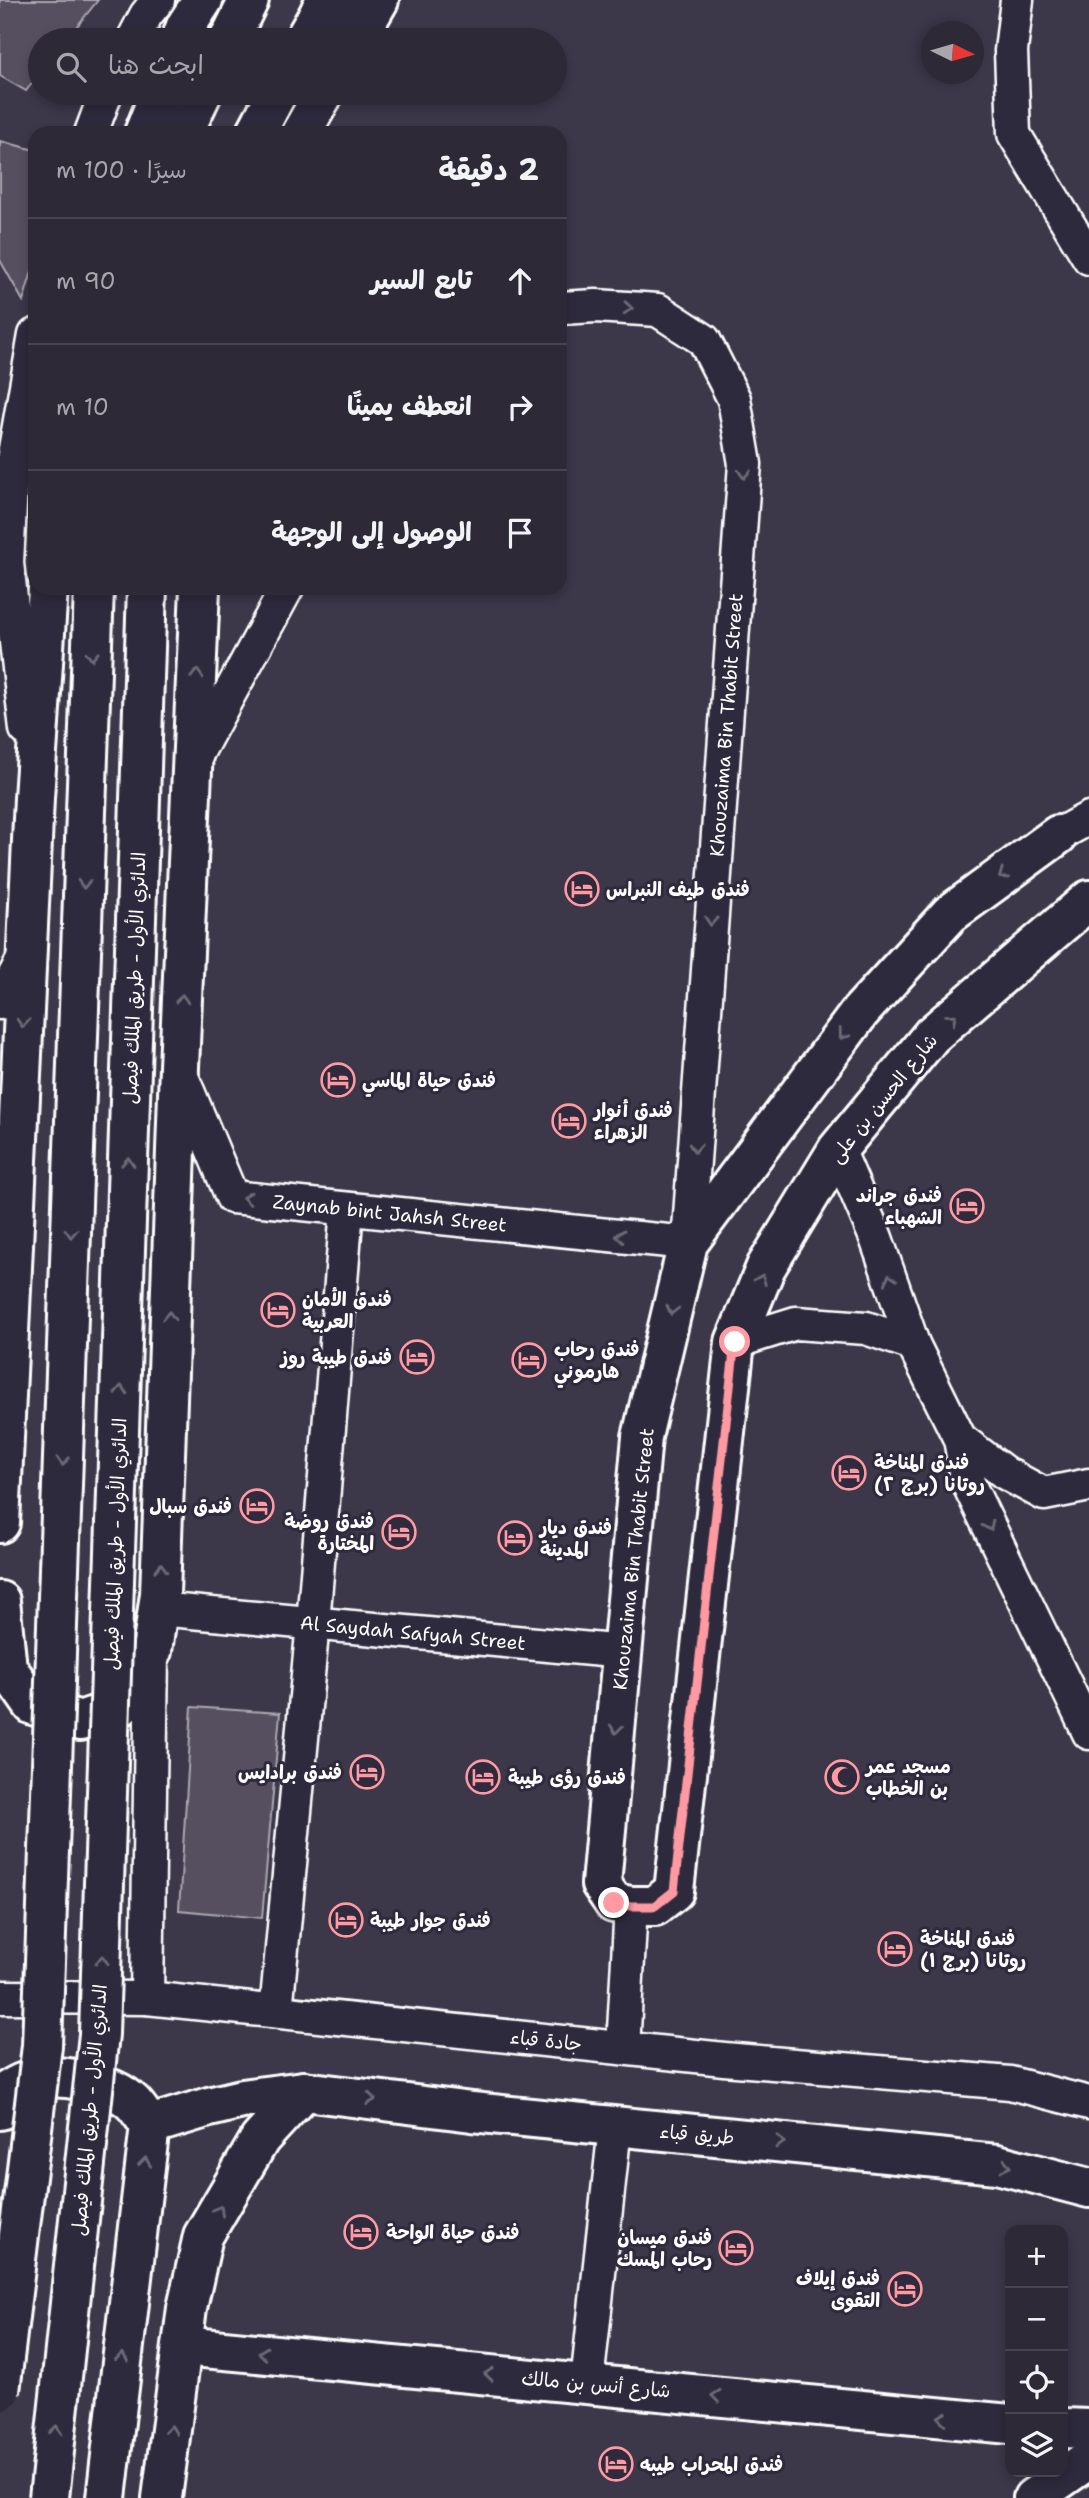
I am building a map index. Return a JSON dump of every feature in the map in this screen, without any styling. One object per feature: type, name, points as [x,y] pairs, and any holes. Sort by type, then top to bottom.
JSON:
[{"type":"main road","points":[[185,28],[203,0]]},
{"type":"main road","points":[[235,28],[249,0]]},
{"type":"main road","points":[[317,17],[374,0]]},
{"type":"main road","points":[[363,28],[379,0]]},
{"type":"main road","points":[[147,126],[155,105]]},
{"type":"main road","points":[[260,126],[271,105]]},
{"type":"main road","points":[[304,126],[317,105]]},
{"type":"main road","points":[[0,1523],[34,798],[48,595]]},
{"type":"main road","points":[[0,2391],[41,2046],[94,595]]},
{"type":"main road","name":"الدائري الأول - طريق الملك فيصل","points":[[49,2498],[99,2034],[147,595]]},
{"type":"main road","points":[[0,1601],[7,1668],[33,1705],[80,1721],[120,1707],[136,1684],[152,1651],[158,1609],[178,1067],[200,595]]},
{"type":"main road","points":[[688,1243],[860,1012],[950,914],[1073,826]]},
{"type":"main road","name":"شارع الحسن بن على","points":[[735,1342],[766,1267],[838,1149],[932,1035],[1089,900]]},
{"type":"main road","name":"Khouzaima Bin Thabit Street","points":[[631,1906],[614,1903],[601,1884],[642,1437],[688,1243]]},
{"type":"main road","points":[[631,1906],[655,1906],[674,1891],[735,1342]]},
{"type":"main road","points":[[1,2100],[28,2080],[44,2077],[92,2083],[111,2089],[132,2102],[150,2125],[106,2498]]},
{"type":"main road","points":[[162,2498],[187,2308],[203,2236],[260,2139],[304,2091]]},
{"type":"main road","name":"طريق قباء","points":[[150,2125],[209,2106],[304,2091],[615,2127],[998,2164],[1089,2188]]},
{"type":"main road","name":"شارع أنس بن مالك","points":[[182,2346],[1005,2424]]},
{"type":"main road","points":[[1068,2428],[1089,2429]]},
{"type":"main road","points":[[1032,2498],[1089,2459]]},
{"type":"street","points":[[139,28],[158,0]]},
{"type":"street","points":[[1017,0],[1010,51],[1014,134],[1085,245]]},
{"type":"street","points":[[94,126],[102,105]]},
{"type":"street","name":"Khouzaima Bin Thabit Street","points":[[567,308],[596,306],[658,310],[704,340],[734,399],[745,464],[688,1243]]},
{"type":"street","points":[[28,375],[12,467],[7,563],[34,798]]},
{"type":"street","points":[[194,759],[284,595]]},
{"type":"street","points":[[0,1003],[27,953]]},
{"type":"street","name":"Zaynab bint Jahsh Street","points":[[178,1067],[232,1197],[688,1243]]},
{"type":"street","points":[[838,1149],[876,1238],[913,1344],[960,1439],[968,1483],[1089,1733]]},
{"type":"street","points":[[276,2011],[313,1623],[347,1209]]},
{"type":"street","points":[[735,1342],[796,1323],[866,1328],[913,1344]]},
{"type":"street","points":[[960,1439],[1004,1473],[1044,1493],[1089,1485]]},
{"type":"street","name":"Al Saydah Safyah Street","points":[[158,1609],[624,1651]]},
{"type":"street","points":[[147,1998],[152,1651]]},
{"type":"street","points":[[623,2048],[631,1906]]},
{"type":"street","name":"جادة قباء","points":[[0,1997],[147,1998],[724,2059],[1010,2083],[1089,2103]]},
{"type":"street","points":[[587,2383],[615,2127]]},
{"type":"shaded area","points":[[0,0],[98,0],[76,28],[28,28],[26,91],[0,76]]},
{"type":"shaded area","points":[[0,141],[28,148],[28,285],[23,301],[0,260]]},
{"type":"shaded area","points":[[192,1707],[280,1713],[262,1918],[179,1910]]},
{"type":"place","name":"فندق طيف النبراس","points":[[582,889]]},
{"type":"place","name":"فندق حياة الماسي","points":[[338,1080]]},
{"type":"place","name":"فندق أنوار الزهراء","points":[[569,1121]]},
{"type":"place","name":"فندق جراند الشهباء","points":[[967,1206]]},
{"type":"place","name":"فندق الأمان العربية","points":[[278,1310]]},
{"type":"place","name":"فندق طيبة روز","points":[[417,1357]]},
{"type":"place","name":"فندق رحاب هارموني","points":[[529,1360]]},
{"type":"place","name":"فندق المناخة روتانا (برج ٢)","points":[[849,1473]]},
{"type":"place","name":"فندق سبال","points":[[257,1506]]},
{"type":"place","name":"فندق روضة المختارة","points":[[399,1532]]},
{"type":"place","name":"فندق ديار المدينة","points":[[515,1538]]},
{"type":"place","name":"فندق برادايس","points":[[367,1772]]},
{"type":"place","name":"فندق رؤى طيبة","points":[[483,1777]]},
{"type":"place","name":"مسجد عمر بن الخطاب","points":[[842,1777]]},
{"type":"place","name":"فندق جوار طيبة","points":[[346,1920]]},
{"type":"place","name":"فندق المناخة روتانا (برج ١)","points":[[895,1949]]},
{"type":"place","name":"فندق حياة الواحة","points":[[361,2232]]},
{"type":"place","name":"فندق ميسان رحاب المسك","points":[[736,2248]]},
{"type":"place","name":"فندق إيلاف التقوى","points":[[905,2289]]},
{"type":"place","name":"فندق المحراب طيبه","points":[[616,2464]]},
{"type":"route","points":[[614,1903],[655,1906],[674,1891],[735,1342]]}]
